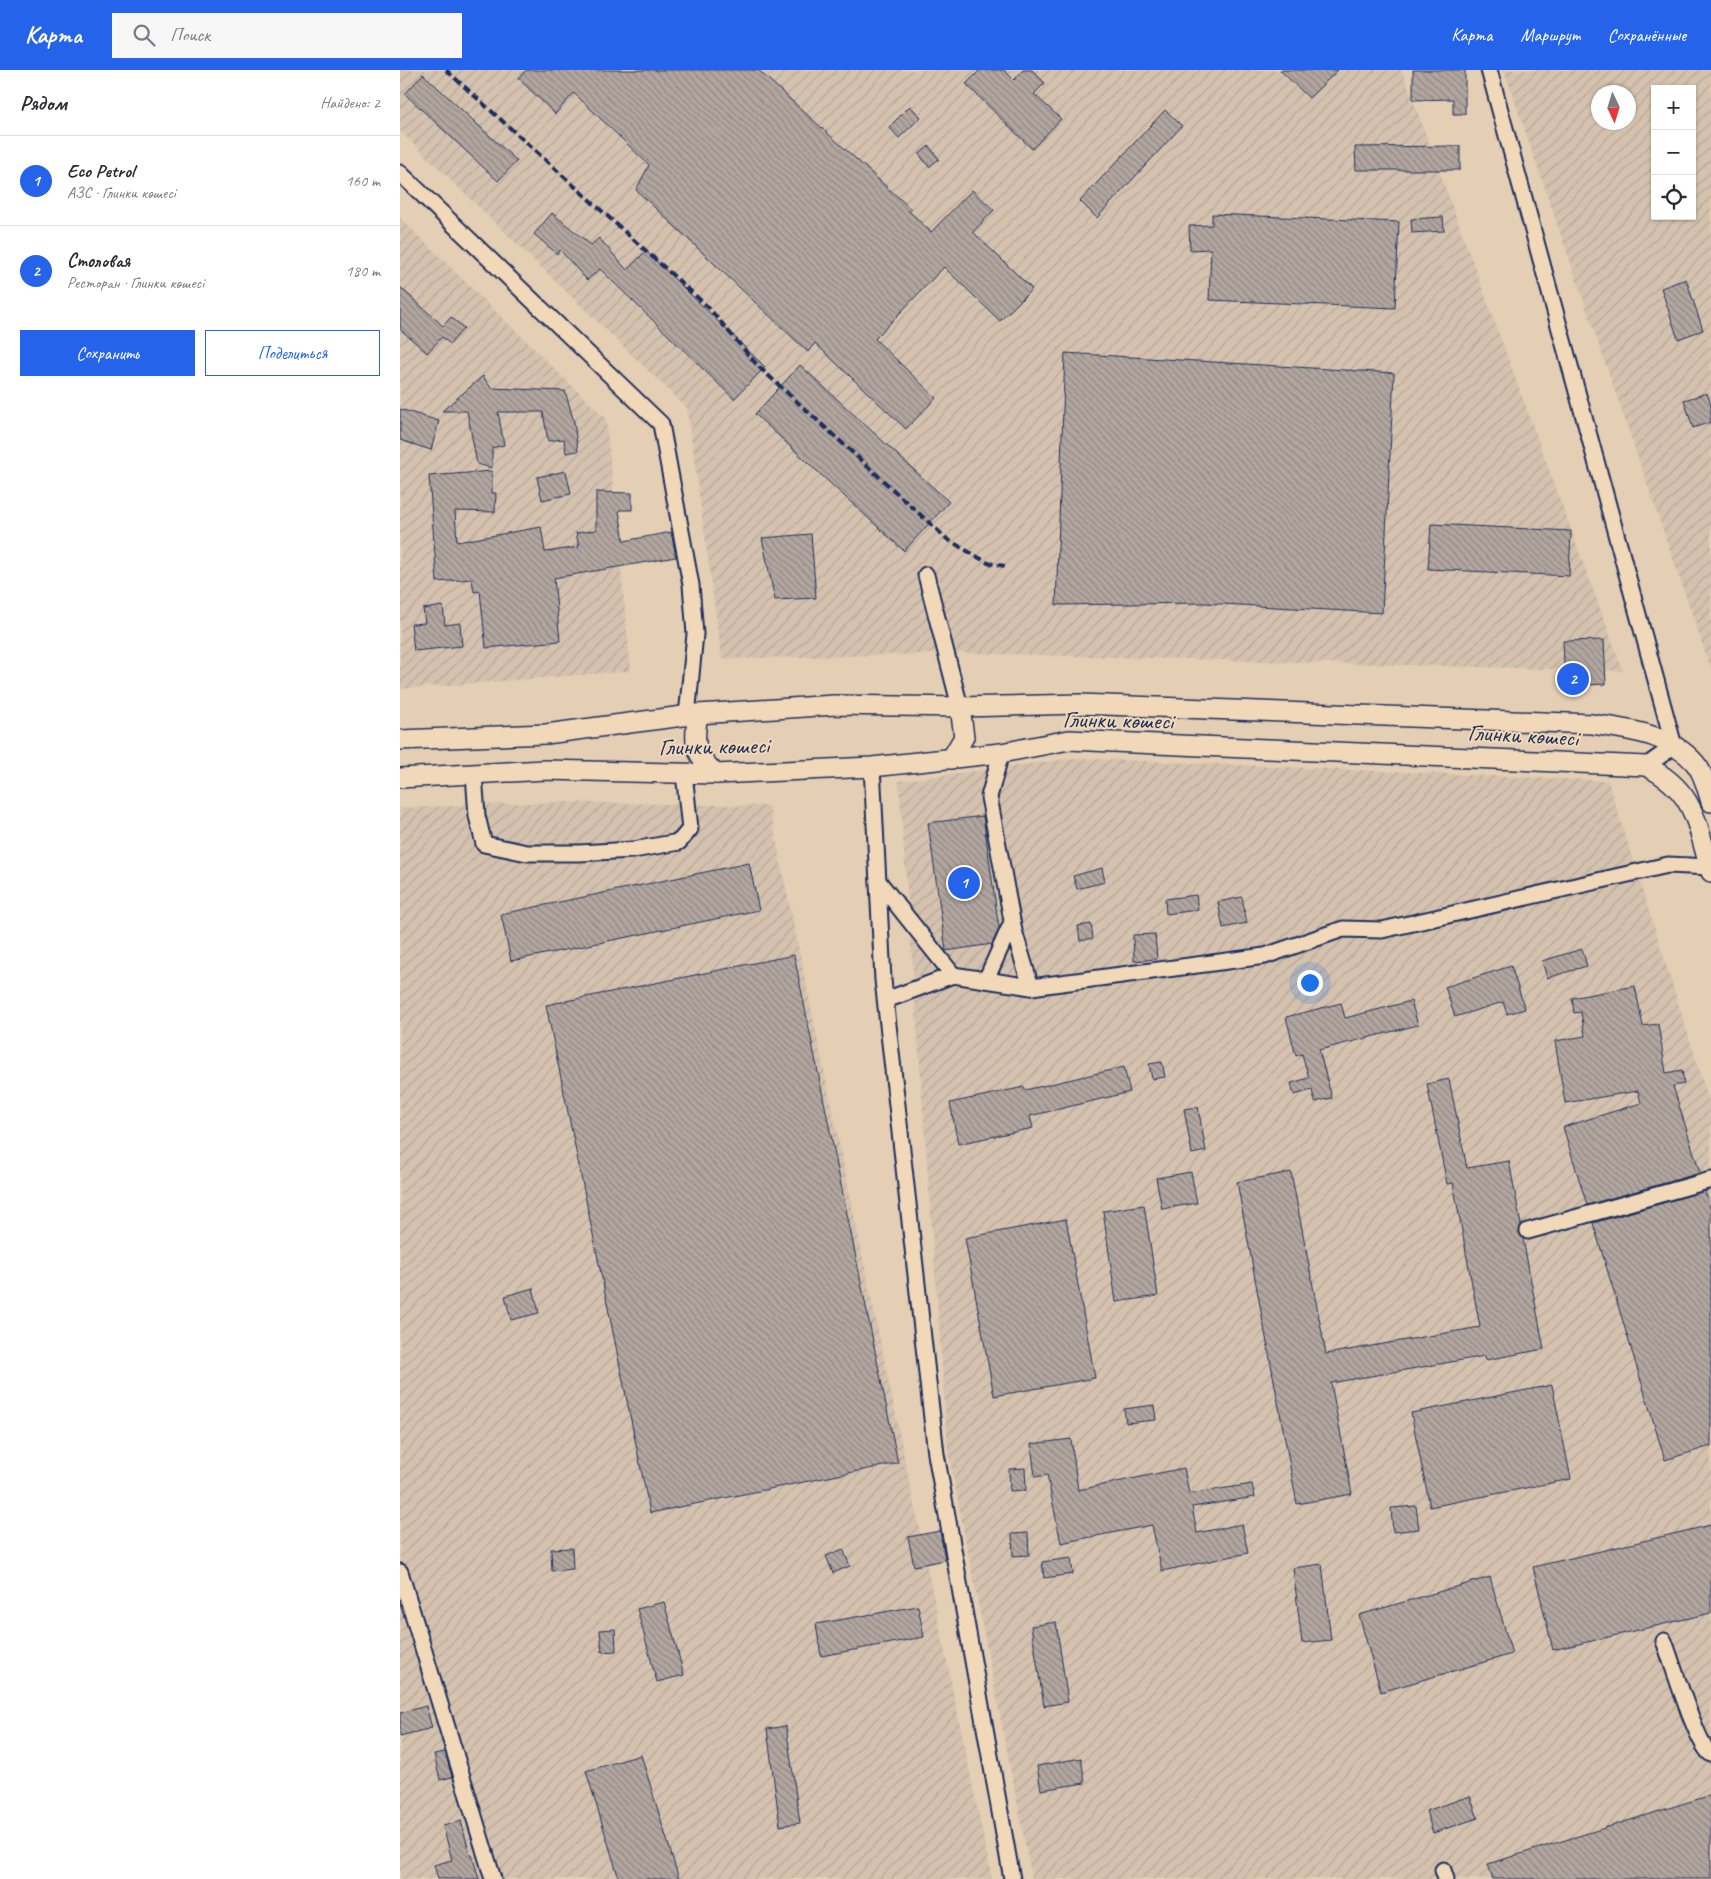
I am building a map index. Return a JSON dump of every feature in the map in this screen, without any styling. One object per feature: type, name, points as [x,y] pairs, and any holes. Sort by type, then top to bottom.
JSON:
[{"type":"main road","name":"Глинки көшесі","points":[[400,740],[546,734],[693,715],[834,705],[960,707],[1080,704],[1592,724],[1645,733],[1674,746],[1696,763],[1711,802]]},
{"type":"main road","points":[[951,759],[964,737],[960,707]]},
{"type":"main road","points":[[693,715],[696,747],[703,762],[716,774]]},
{"type":"main road","name":"Глинки көшесі","points":[[400,778],[545,770],[716,774],[872,767],[1001,753],[1069,740],[1646,766],[1668,779],[1692,807],[1710,870]]},
{"type":"street","points":[[1488,70],[1674,746],[1646,766]]},
{"type":"street","points":[[400,173],[661,424],[691,585],[695,634],[693,715]]},
{"type":"street","points":[[926,575],[960,707]]},
{"type":"street","points":[[1001,753],[989,798],[1012,922],[1031,986]]},
{"type":"street","points":[[872,767],[886,1000],[936,1454],[1012,1879]]},
{"type":"street","points":[[474,774],[477,816],[484,844],[527,854],[633,850],[679,842],[690,829],[684,773]]},
{"type":"street","points":[[886,1000],[953,975],[1031,986],[1265,956],[1343,929],[1382,930],[1668,865],[1710,870]]},
{"type":"street","points":[[878,881],[953,975]]},
{"type":"street","points":[[986,980],[1012,922]]},
{"type":"street","points":[[1528,1231],[1711,1180]]},
{"type":"street","points":[[400,1572],[493,1879]]},
{"type":"street","points":[[1664,1640],[1698,1736],[1707,1752],[1711,1754]]},
{"type":"shaded area","points":[[400,70],[1402,70],[1623,671],[961,653],[722,659],[687,408],[400,131]]},
{"type":"shaded area","points":[[1504,70],[1711,70],[1711,669]]},
{"type":"shaded area","points":[[400,218],[606,419],[631,671],[400,689]]},
{"type":"shaded area","points":[[1074,758],[1608,781],[1711,1107],[1711,1879],[1032,1879],[948,1450],[899,781]]},
{"type":"shaded area","points":[[556,802],[769,806],[992,1879],[400,1879],[400,808]]},
{"type":"building","points":[[527,70],[758,70],[911,209],[909,211],[931,232],[972,190],[994,210],[973,232],[1032,289],[1000,321],[944,267],[875,339],[936,398],[906,429],[815,343],[808,352],[636,190],[649,165],[574,93],[555,114],[518,78]]},
{"type":"building","points":[[980,70],[1004,70],[1014,80],[1023,70],[1032,70],[1045,83],[1034,94],[1061,119],[1032,149],[966,84]]},
{"type":"building","points":[[1280,70],[1338,70],[1309,98]]},
{"type":"building","points":[[1413,70],[1465,70],[1465,114],[1453,114],[1453,99],[1413,100]]},
{"type":"building","points":[[423,74],[517,161],[498,181],[405,94]]},
{"type":"building","points":[[910,106],[921,117],[899,138],[889,127]]},
{"type":"building","points":[[1165,110],[1182,126],[1097,218],[1080,201]]},
{"type":"building","points":[[929,146],[939,159],[929,167],[919,154]]},
{"type":"building","points":[[1460,146],[1460,170],[1356,170],[1355,147]]},
{"type":"building","points":[[552,213],[591,245],[599,238],[627,270],[646,251],[765,367],[734,399],[600,269],[587,280],[560,250],[557,254],[534,234]]},
{"type":"building","points":[[1212,214],[1399,222],[1395,308],[1209,300],[1211,249],[1190,250],[1189,226],[1212,225]]},
{"type":"building","points":[[1443,217],[1444,231],[1412,233],[1411,219]]},
{"type":"building","points":[[1686,279],[1703,330],[1678,339],[1661,288]]},
{"type":"building","points":[[400,287],[443,326],[451,317],[464,328],[450,344],[442,337],[427,353],[400,329]]},
{"type":"building","points":[[1065,353],[1394,373],[1382,613],[1204,603],[1056,605]]},
{"type":"building","points":[[800,365],[949,502],[904,551],[755,414]]},
{"type":"building","points":[[483,376],[491,388],[565,391],[574,422],[578,451],[566,453],[564,439],[548,441],[543,412],[498,412],[504,445],[492,448],[492,468],[477,464],[467,411],[442,411]]},
{"type":"building","points":[[1707,393],[1711,405],[1711,422],[1693,428],[1684,400]]},
{"type":"building","points":[[400,409],[439,421],[431,450],[400,440]]},
{"type":"building","points":[[492,471],[492,493],[496,493],[495,512],[455,511],[457,542],[541,527],[545,552],[579,547],[576,533],[596,530],[596,492],[632,493],[632,510],[619,510],[624,541],[671,532],[676,557],[554,578],[560,641],[486,648],[480,591],[474,592],[472,579],[437,582],[429,476]]},
{"type":"building","points":[[566,471],[571,494],[542,500],[537,477]]},
{"type":"building","points":[[1431,524],[1571,531],[1569,576],[1428,569]]},
{"type":"building","points":[[811,534],[816,598],[775,600],[762,538]]},
{"type":"building","points":[[443,606],[445,625],[460,623],[462,646],[414,651],[411,624],[425,623],[423,609]]},
{"type":"building","points":[[1604,640],[1606,684],[1565,686],[1563,641]]},
{"type":"building","points":[[983,816],[999,929],[992,944],[946,951],[928,823]]},
{"type":"building","points":[[749,863],[759,910],[511,961],[501,914]]},
{"type":"building","points":[[1102,868],[1105,882],[1077,889],[1073,876]]},
{"type":"building","points":[[1196,895],[1198,910],[1166,914],[1165,899]]},
{"type":"building","points":[[1242,897],[1247,923],[1223,928],[1218,902]]},
{"type":"building","points":[[1091,924],[1093,938],[1080,941],[1078,926]]},
{"type":"building","points":[[1155,934],[1157,959],[1134,961],[1133,935]]},
{"type":"building","points":[[1582,949],[1587,966],[1547,978],[1542,961]]},
{"type":"building","points":[[794,955],[898,1463],[650,1513],[546,1005]]},
{"type":"building","points":[[1511,966],[1525,1009],[1507,1014],[1503,1002],[1455,1017],[1445,987]]},
{"type":"building","points":[[1635,986],[1643,1026],[1658,1024],[1666,1073],[1682,1070],[1684,1084],[1673,1086],[1700,1173],[1587,1205],[1563,1127],[1641,1103],[1638,1091],[1565,1103],[1555,1041],[1585,1036],[1581,1012],[1574,1013],[1572,998]]},
{"type":"building","points":[[1411,1001],[1418,1025],[1319,1050],[1332,1098],[1315,1102],[1312,1090],[1294,1095],[1291,1083],[1309,1078],[1302,1054],[1296,1056],[1286,1017],[1341,1003],[1345,1018]]},
{"type":"building","points":[[1162,1062],[1165,1077],[1152,1079],[1149,1064]]},
{"type":"building","points":[[1124,1067],[1130,1092],[1030,1116],[1033,1128],[958,1144],[950,1103],[1024,1087],[1025,1090]]},
{"type":"building","points":[[1449,1079],[1467,1168],[1509,1161],[1521,1225],[1519,1233],[1523,1239],[1544,1349],[1486,1360],[1485,1356],[1331,1383],[1352,1494],[1297,1504],[1237,1182],[1291,1172],[1326,1354],[1480,1327],[1453,1183],[1447,1184],[1427,1084]]},
{"type":"building","points":[[1198,1107],[1206,1151],[1192,1154],[1184,1109]]},
{"type":"building","points":[[1191,1172],[1197,1203],[1162,1209],[1156,1178]]},
{"type":"building","points":[[1705,1191],[1711,1211],[1711,1446],[1665,1460],[1593,1223]]},
{"type":"building","points":[[1144,1205],[1158,1296],[1116,1302],[1103,1211]]},
{"type":"building","points":[[1066,1219],[1095,1378],[994,1396],[965,1238]]},
{"type":"building","points":[[533,1288],[539,1313],[511,1320],[505,1296]]},
{"type":"building","points":[[1552,1385],[1571,1479],[1430,1507],[1411,1413]]},
{"type":"building","points":[[1154,1405],[1156,1420],[1126,1423],[1124,1409]]},
{"type":"building","points":[[1071,1439],[1078,1490],[1184,1468],[1189,1494],[1252,1484],[1255,1497],[1192,1507],[1197,1533],[1242,1524],[1248,1553],[1162,1571],[1152,1525],[1061,1543],[1047,1475],[1035,1477],[1031,1444]]},
{"type":"building","points":[[1025,1468],[1026,1490],[1010,1491],[1009,1469]]},
{"type":"building","points":[[1416,1506],[1419,1529],[1393,1532],[1391,1508]]},
{"type":"building","points":[[1711,1525],[1711,1613],[1553,1650],[1533,1567]]},
{"type":"building","points":[[940,1531],[945,1560],[914,1566],[908,1537]]},
{"type":"building","points":[[1028,1533],[1029,1555],[1013,1556],[1012,1534]]},
{"type":"building","points":[[572,1548],[573,1569],[552,1571],[551,1549]]},
{"type":"building","points":[[843,1549],[850,1566],[833,1573],[826,1556]]},
{"type":"building","points":[[1071,1558],[1073,1574],[1044,1578],[1042,1562]]},
{"type":"building","points":[[1322,1564],[1331,1640],[1302,1643],[1293,1568]]},
{"type":"building","points":[[1490,1577],[1512,1654],[1381,1692],[1359,1615]]},
{"type":"building","points":[[664,1602],[684,1675],[657,1682],[637,1609]]},
{"type":"building","points":[[918,1606],[924,1637],[821,1656],[816,1624]]},
{"type":"building","points":[[1056,1622],[1068,1702],[1044,1706],[1031,1626]]},
{"type":"building","points":[[615,1629],[616,1651],[602,1652],[600,1630]]},
{"type":"building","points":[[426,1706],[432,1728],[400,1736],[400,1713]]},
{"type":"building","points":[[786,1726],[800,1823],[780,1826],[767,1729]]},
{"type":"building","points":[[445,1752],[452,1777],[440,1780],[434,1754]]},
{"type":"building","points":[[641,1755],[679,1879],[619,1879],[586,1771]]},
{"type":"building","points":[[1081,1758],[1085,1783],[1041,1790],[1037,1766]]},
{"type":"building","points":[[1711,1795],[1711,1879],[1493,1879],[1488,1864]]},
{"type":"building","points":[[1470,1796],[1478,1818],[1433,1833],[1426,1811]]},
{"type":"building","points":[[461,1821],[479,1879],[438,1879],[434,1865],[452,1860],[443,1826]]},
{"type":"railway","points":[[446,70],[708,307],[758,366],[947,539],[988,563],[1005,566]]},
{"type":"place","name":"Столовая","points":[[1573,679]]},
{"type":"place","name":"Eco Petrol","points":[[964,883]]}]
